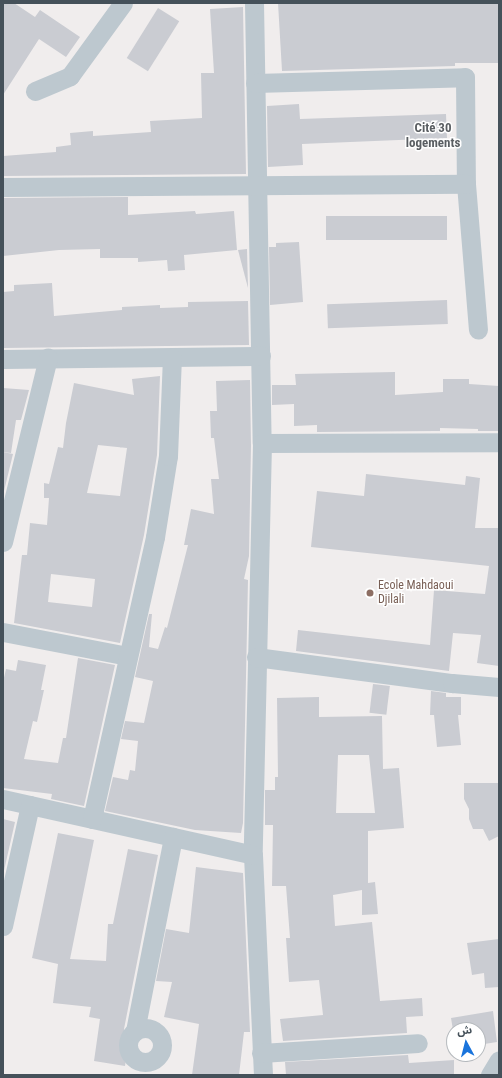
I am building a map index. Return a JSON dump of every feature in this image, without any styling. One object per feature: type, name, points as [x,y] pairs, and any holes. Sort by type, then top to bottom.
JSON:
[{"type":"street","points":[[35,91],[70,76],[123,3]]},
{"type":"street","points":[[254,3],[262,443],[256,657],[253,855],[262,1075]]},
{"type":"street","points":[[255,83],[465,77],[466,184],[478,330]]},
{"type":"street","points":[[3,187],[466,184]]},
{"type":"street","points":[[3,359],[48,357],[172,358],[261,356]]},
{"type":"street","points":[[3,542],[48,357]]},
{"type":"street","points":[[92,819],[155,537],[168,456],[172,358]]},
{"type":"street","points":[[262,443],[499,443]]},
{"type":"street","points":[[3,632],[128,656]]},
{"type":"street","points":[[256,657],[452,682],[499,686]]},
{"type":"street","points":[[3,799],[253,855]]},
{"type":"street","points":[[3,926],[30,805]]},
{"type":"street","points":[[135,1031],[172,837]]},
{"type":"street","points":[[261,1053],[418,1042]]},
{"type":"street","points":[[490,1075],[499,1060]]},
{"type":"building","points":[[3,3],[14,3],[35,17],[40,10],[80,37],[66,57],[39,39],[3,95]]},
{"type":"building","points":[[278,3],[499,3],[499,63],[455,63],[455,66],[282,71]]},
{"type":"building","points":[[243,7],[246,174],[3,176],[3,156],[56,152],[56,147],[71,145],[70,133],[93,131],[93,136],[151,132],[150,121],[202,118],[201,73],[214,73],[210,9]]},
{"type":"building","points":[[158,8],[179,21],[148,71],[127,58]]},
{"type":"building","points":[[299,104],[300,119],[446,114],[447,138],[302,144],[303,165],[268,167],[267,106]]},
{"type":"building","points":[[128,197],[128,215],[195,211],[196,214],[234,211],[237,250],[184,255],[185,270],[168,271],[167,260],[138,262],[138,258],[100,258],[100,249],[59,250],[3,256],[3,198]]},
{"type":"building","points":[[326,216],[447,216],[447,240],[326,240]]},
{"type":"building","points":[[299,242],[303,302],[270,305],[269,247],[276,247],[276,243]]},
{"type":"building","points":[[247,249],[248,288],[238,250]]},
{"type":"building","points":[[52,283],[54,316],[122,310],[122,307],[160,305],[160,308],[188,307],[188,302],[248,301],[249,345],[3,348],[3,292],[14,291],[14,285]]},
{"type":"building","points":[[447,300],[448,324],[328,328],[327,304]]},
{"type":"building","points":[[395,372],[395,395],[443,392],[443,379],[469,379],[469,384],[499,386],[499,431],[440,428],[440,431],[317,432],[317,425],[294,426],[294,404],[272,405],[272,385],[296,385],[295,374]]},
{"type":"building","points":[[160,376],[157,455],[144,535],[120,643],[14,623],[22,555],[27,555],[30,523],[47,525],[49,498],[44,498],[44,483],[49,484],[58,447],[63,448],[66,423],[74,383],[134,395],[132,379]],"holes":[[[98,445],[127,448],[120,496],[87,493]],[[51,574],[95,579],[92,607],[48,602]]]},
{"type":"building","points":[[250,380],[251,446],[249,556],[244,579],[248,580],[243,823],[241,833],[195,830],[105,811],[113,777],[128,780],[130,770],[135,771],[138,741],[121,739],[125,721],[144,723],[153,681],[135,677],[149,614],[152,614],[149,647],[158,649],[165,627],[167,628],[188,545],[184,545],[191,509],[214,514],[211,479],[219,479],[214,438],[211,438],[210,411],[217,411],[216,381]]},
{"type":"building","points":[[3,388],[29,390],[21,420],[16,420],[11,453],[3,452]]},
{"type":"building","points":[[3,452],[13,454],[3,495]]},
{"type":"building","points":[[366,474],[465,485],[466,476],[480,478],[475,528],[499,528],[499,666],[477,663],[481,635],[453,633],[449,671],[296,651],[298,630],[430,645],[434,590],[485,594],[489,566],[311,547],[317,491],[364,496]]},
{"type":"building","points":[[78,658],[115,665],[84,806],[51,799],[52,794],[3,788],[3,682],[6,669],[16,671],[18,660],[46,665],[41,690],[44,690],[37,722],[33,721],[24,759],[58,763],[63,738],[66,738]]},
{"type":"building","points":[[373,684],[390,686],[386,715],[369,713]]},
{"type":"building","points":[[431,691],[446,693],[446,697],[461,697],[461,715],[458,715],[461,745],[437,747],[434,715],[430,715]]},
{"type":"building","points":[[319,697],[319,717],[382,716],[383,769],[399,768],[404,828],[368,831],[368,883],[375,882],[378,914],[362,915],[362,890],[333,895],[335,926],[372,922],[380,1001],[422,998],[423,1016],[406,1017],[407,1033],[283,1041],[280,1019],[323,1015],[319,980],[289,982],[286,938],[290,938],[286,886],[272,886],[273,825],[265,825],[265,790],[275,790],[275,777],[278,777],[277,698]],"holes":[[[338,755],[369,755],[375,813],[336,813]]]},
{"type":"building","points":[[464,783],[499,783],[499,836],[489,841],[483,829],[473,829],[469,819],[469,809],[464,799]]},
{"type":"building","points":[[3,819],[15,822],[3,875]]},
{"type":"building","points":[[58,833],[94,840],[70,959],[106,961],[108,924],[113,924],[128,849],[158,855],[124,1029],[125,1035],[129,1040],[125,1066],[94,1061],[100,1019],[89,1017],[91,1007],[53,1003],[58,964],[32,958]]},
{"type":"building","points":[[196,867],[243,873],[250,1032],[244,1032],[239,1075],[192,1075],[199,1024],[164,1017],[172,982],[156,981],[166,929],[189,933]]},
{"type":"building","points":[[499,939],[499,987],[485,988],[484,973],[472,975],[467,943]]},
{"type":"building","points":[[493,1011],[497,1042],[486,1044],[486,1022],[452,1022],[451,1018]]},
{"type":"building","points":[[408,1055],[409,1063],[446,1061],[446,1062],[454,1062],[454,1075],[286,1075],[285,1062]]},
{"type":"place","name":"Ecole Mahdaoui Djilali","points":[[370,593]]},
{"type":"district","name":"Cité 30 logements","points":[[433,136]]}]
